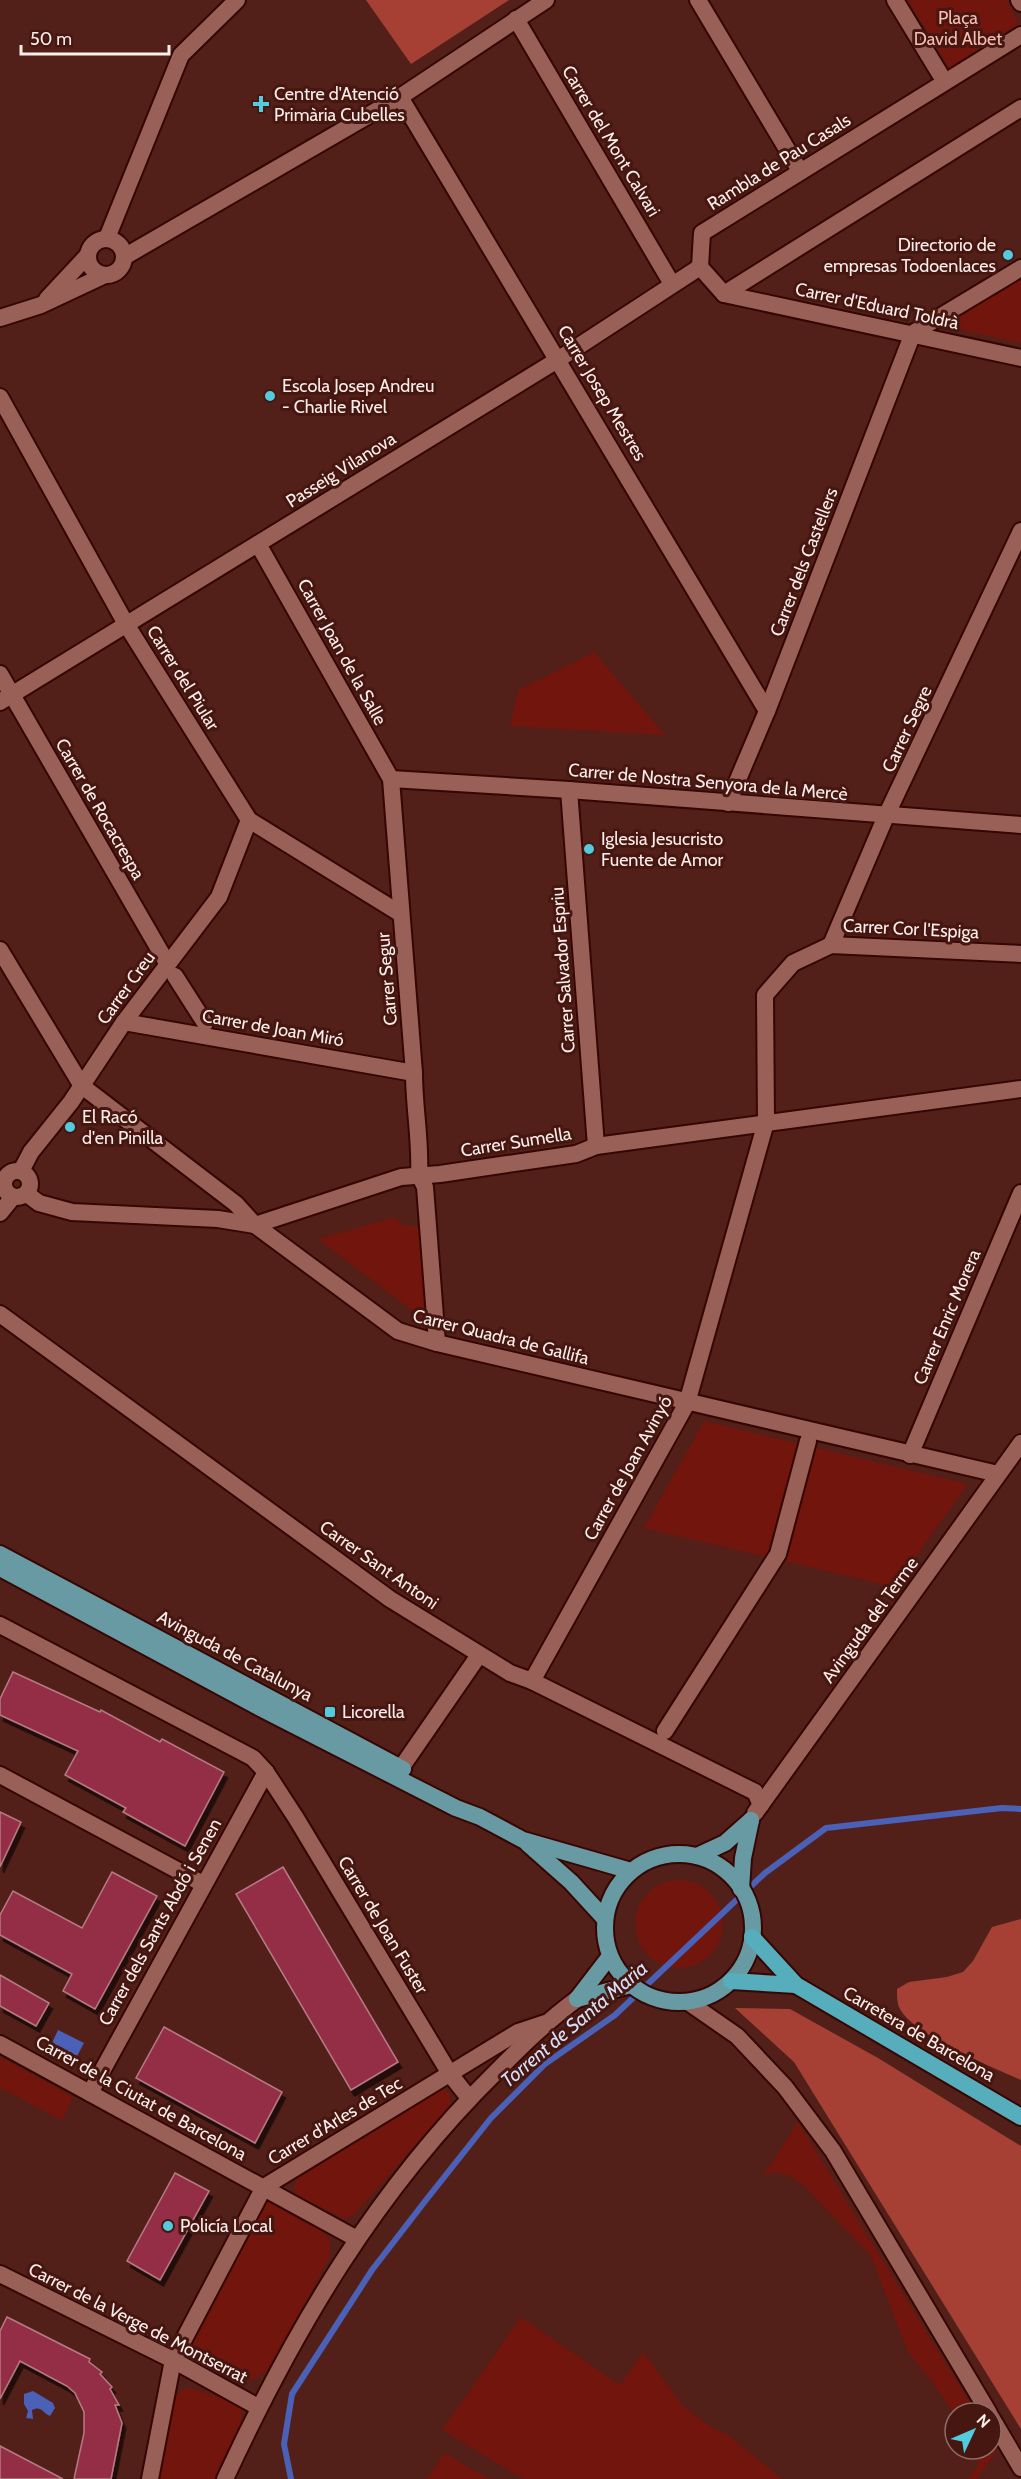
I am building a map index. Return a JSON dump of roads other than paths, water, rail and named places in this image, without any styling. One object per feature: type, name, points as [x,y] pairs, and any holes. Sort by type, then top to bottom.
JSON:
[{"type":"highway","points":[[753,1937],[796,1985]]},
{"type":"highway","points":[[731,1981],[796,1985]]},
{"type":"highway","name":"Carretera de Barcelona","points":[[796,1985],[1013,2109],[1021,2117]]},
{"type":"main road","name":"Avinguda de Catalunya","points":[[0,1554],[401,1768],[459,1801],[480,1817]]},
{"type":"main road","name":"Avinguda de Catalunya","points":[[0,1568],[346,1753],[456,1808],[480,1817]]},
{"type":"main road","points":[[480,1817],[523,1840],[631,1871]]},
{"type":"main road","points":[[697,1856],[725,1843],[751,1820]]},
{"type":"main road","points":[[743,1893],[743,1858],[751,1820]]},
{"type":"main road","points":[[523,1840],[571,1882],[605,1919]]},
{"type":"main road","points":[[673,1854],[697,1856],[718,1865],[734,1879],[743,1893],[752,1916],[753,1937],[745,1961],[731,1981],[711,1995],[688,2002],[668,2001],[648,1995],[631,1985],[618,1971],[610,1956],[605,1937],[605,1919],[609,1901],[618,1884],[631,1871],[651,1859],[673,1854]]},
{"type":"main road","points":[[577,1999],[610,1956]]},
{"type":"main road","points":[[577,1999],[631,1985]]},
{"type":"street","points":[[107,238],[180,55],[237,0]]},
{"type":"street","points":[[124,257],[400,97],[546,0]]},
{"type":"street","points":[[698,0],[800,171]]},
{"type":"street","points":[[894,0],[940,74]]},
{"type":"street","name":"Carrer del Mont Calvari","points":[[516,18],[672,284]]},
{"type":"street","name":"Rambla de Pau Casals","points":[[700,267],[702,233],[1021,35]]},
{"type":"street","name":"Carrer Josep Mestres","points":[[400,97],[559,359],[767,711]]},
{"type":"street","points":[[700,267],[724,294],[1021,108]]},
{"type":"street","points":[[0,318],[41,305],[119,270],[124,263],[124,257],[119,243],[107,238],[93,243],[87,256],[41,305]]},
{"type":"street","points":[[87,256],[91,268],[105,275]]},
{"type":"street","name":"Passeig Vilanova","points":[[6,698],[559,359],[700,267]]},
{"type":"street","points":[[913,333],[1021,268]]},
{"type":"street","name":"Carrer d'Eduard Toldrà","points":[[724,294],[1021,358]]},
{"type":"street","name":"Carrer dels Castellers","points":[[729,803],[767,711],[913,333]]},
{"type":"street","name":"Carrer del Piular","points":[[0,397],[126,624],[249,820],[401,914]]},
{"type":"street","name":"Carrer Segre","points":[[831,945],[886,816],[1021,531]]},
{"type":"street","name":"Carrer Joan de la Salle","points":[[258,544],[391,779]]},
{"type":"street","name":"Carrer de Rocacrespa","points":[[0,674],[6,698],[205,1023]]},
{"type":"street","name":"Carrer de Nostra Senyora de la Mercè","points":[[391,779],[569,790],[1021,825]]},
{"type":"street","name":"Carrer Segur","points":[[391,779],[420,1151],[419,1175],[425,1187],[437,1343]]},
{"type":"street","name":"Carrer Salvador Espriu","points":[[569,790],[596,1146]]},
{"type":"street","name":"Carrer Creu","points":[[0,1213],[10,1182],[82,1086],[124,1022],[171,970],[219,897],[249,820]]},
{"type":"street","name":"Carrer Cor l'Espiga","points":[[766,1122],[765,995],[793,963],[831,945],[1021,954]]},
{"type":"street","name":"Carrer Quadra de Gallifa","points":[[0,950],[82,1086],[236,1204],[255,1225],[398,1330],[437,1343],[998,1474]]},
{"type":"street","name":"Carrer de Joan Miró","points":[[124,1022],[414,1073]]},
{"type":"street","name":"Carrer Sumella","points":[[10,1182],[39,1203],[72,1212],[218,1219],[255,1225],[401,1176],[440,1174],[576,1154],[596,1146],[1021,1089]]},
{"type":"street","name":"Carrer de Joan Avinyó","points":[[532,1681],[687,1403],[766,1122]]},
{"type":"street","name":"Carrer Enric Morera","points":[[910,1455],[1021,1193]]},
{"type":"street","name":"Carrer Sant Antoni","points":[[0,1314],[390,1599],[510,1673],[532,1681],[755,1792],[761,1805]]},
{"type":"street","points":[[665,1731],[778,1554],[808,1441]]},
{"type":"street","name":"Avinguda del Terme","points":[[751,1820],[1021,1443]]},
{"type":"street","points":[[0,1625],[253,1758],[266,1772]]},
{"type":"street","points":[[401,1768],[479,1655]]},
{"type":"street","name":"Carrer dels Sants Abdó i Senen","points":[[90,2092],[202,1884],[266,1772]]},
{"type":"street","name":"Carrer de Joan Fuster","points":[[266,1772],[450,2074],[469,2098]]},
{"type":"street","points":[[0,1775],[202,1884]]},
{"type":"street","name":"Carrer d'Arles de Tec","points":[[225,2479],[258,2407],[304,2321],[399,2179],[469,2098],[546,2023],[577,1999]]},
{"type":"street","points":[[688,2002],[736,2036],[785,2087],[833,2151],[981,2401]]},
{"type":"street","name":"Carrer d'Arles de Tec","points":[[150,2479],[172,2360],[264,2187],[518,2032],[546,2023]]},
{"type":"street","name":"Carrer de la Ciutat de Barcelona","points":[[0,2044],[357,2239]]},
{"type":"street","name":"Carrer de la Verge de Montserrat","points":[[0,2274],[172,2360],[258,2407]]},
{"type":"street","points":[[1003,2437],[1021,2468]]},
{"type":"water","points":[[58,2030],[84,2043],[77,2056],[52,2043]]},
{"type":"water","points":[[33,2391],[53,2403],[55,2408],[50,2416],[38,2408],[32,2410],[33,2419],[26,2418],[28,2411],[24,2404],[24,2394]]},
{"type":"waterway","name":"Torrent de Santa Maria","points":[[291,2479],[284,2444],[292,2394],[372,2270],[491,2118],[545,2064],[615,2015],[765,1873],[826,1828],[1002,1808],[1021,1809]]},
{"type":"place","name":"Centre d'Atenció Primària Cubelles","points":[[261,104]]},
{"type":"place","name":"Directorio de empresas Todoenlaces","points":[[1008,255]]},
{"type":"place","name":"Escola Josep Andreu - Charlie Rivel","points":[[270,396]]},
{"type":"place","name":"Iglesia Jesucristo Fuente de Amor","points":[[589,849]]},
{"type":"place","name":"El Racó d'en Pinilla","points":[[70,1127]]},
{"type":"place","name":"Licorella","points":[[330,1712]]},
{"type":"place","name":"Policía Local","points":[[168,2226]]},
{"type":"park label","name":"Plaça David Albet","points":[[958,28]]}]
